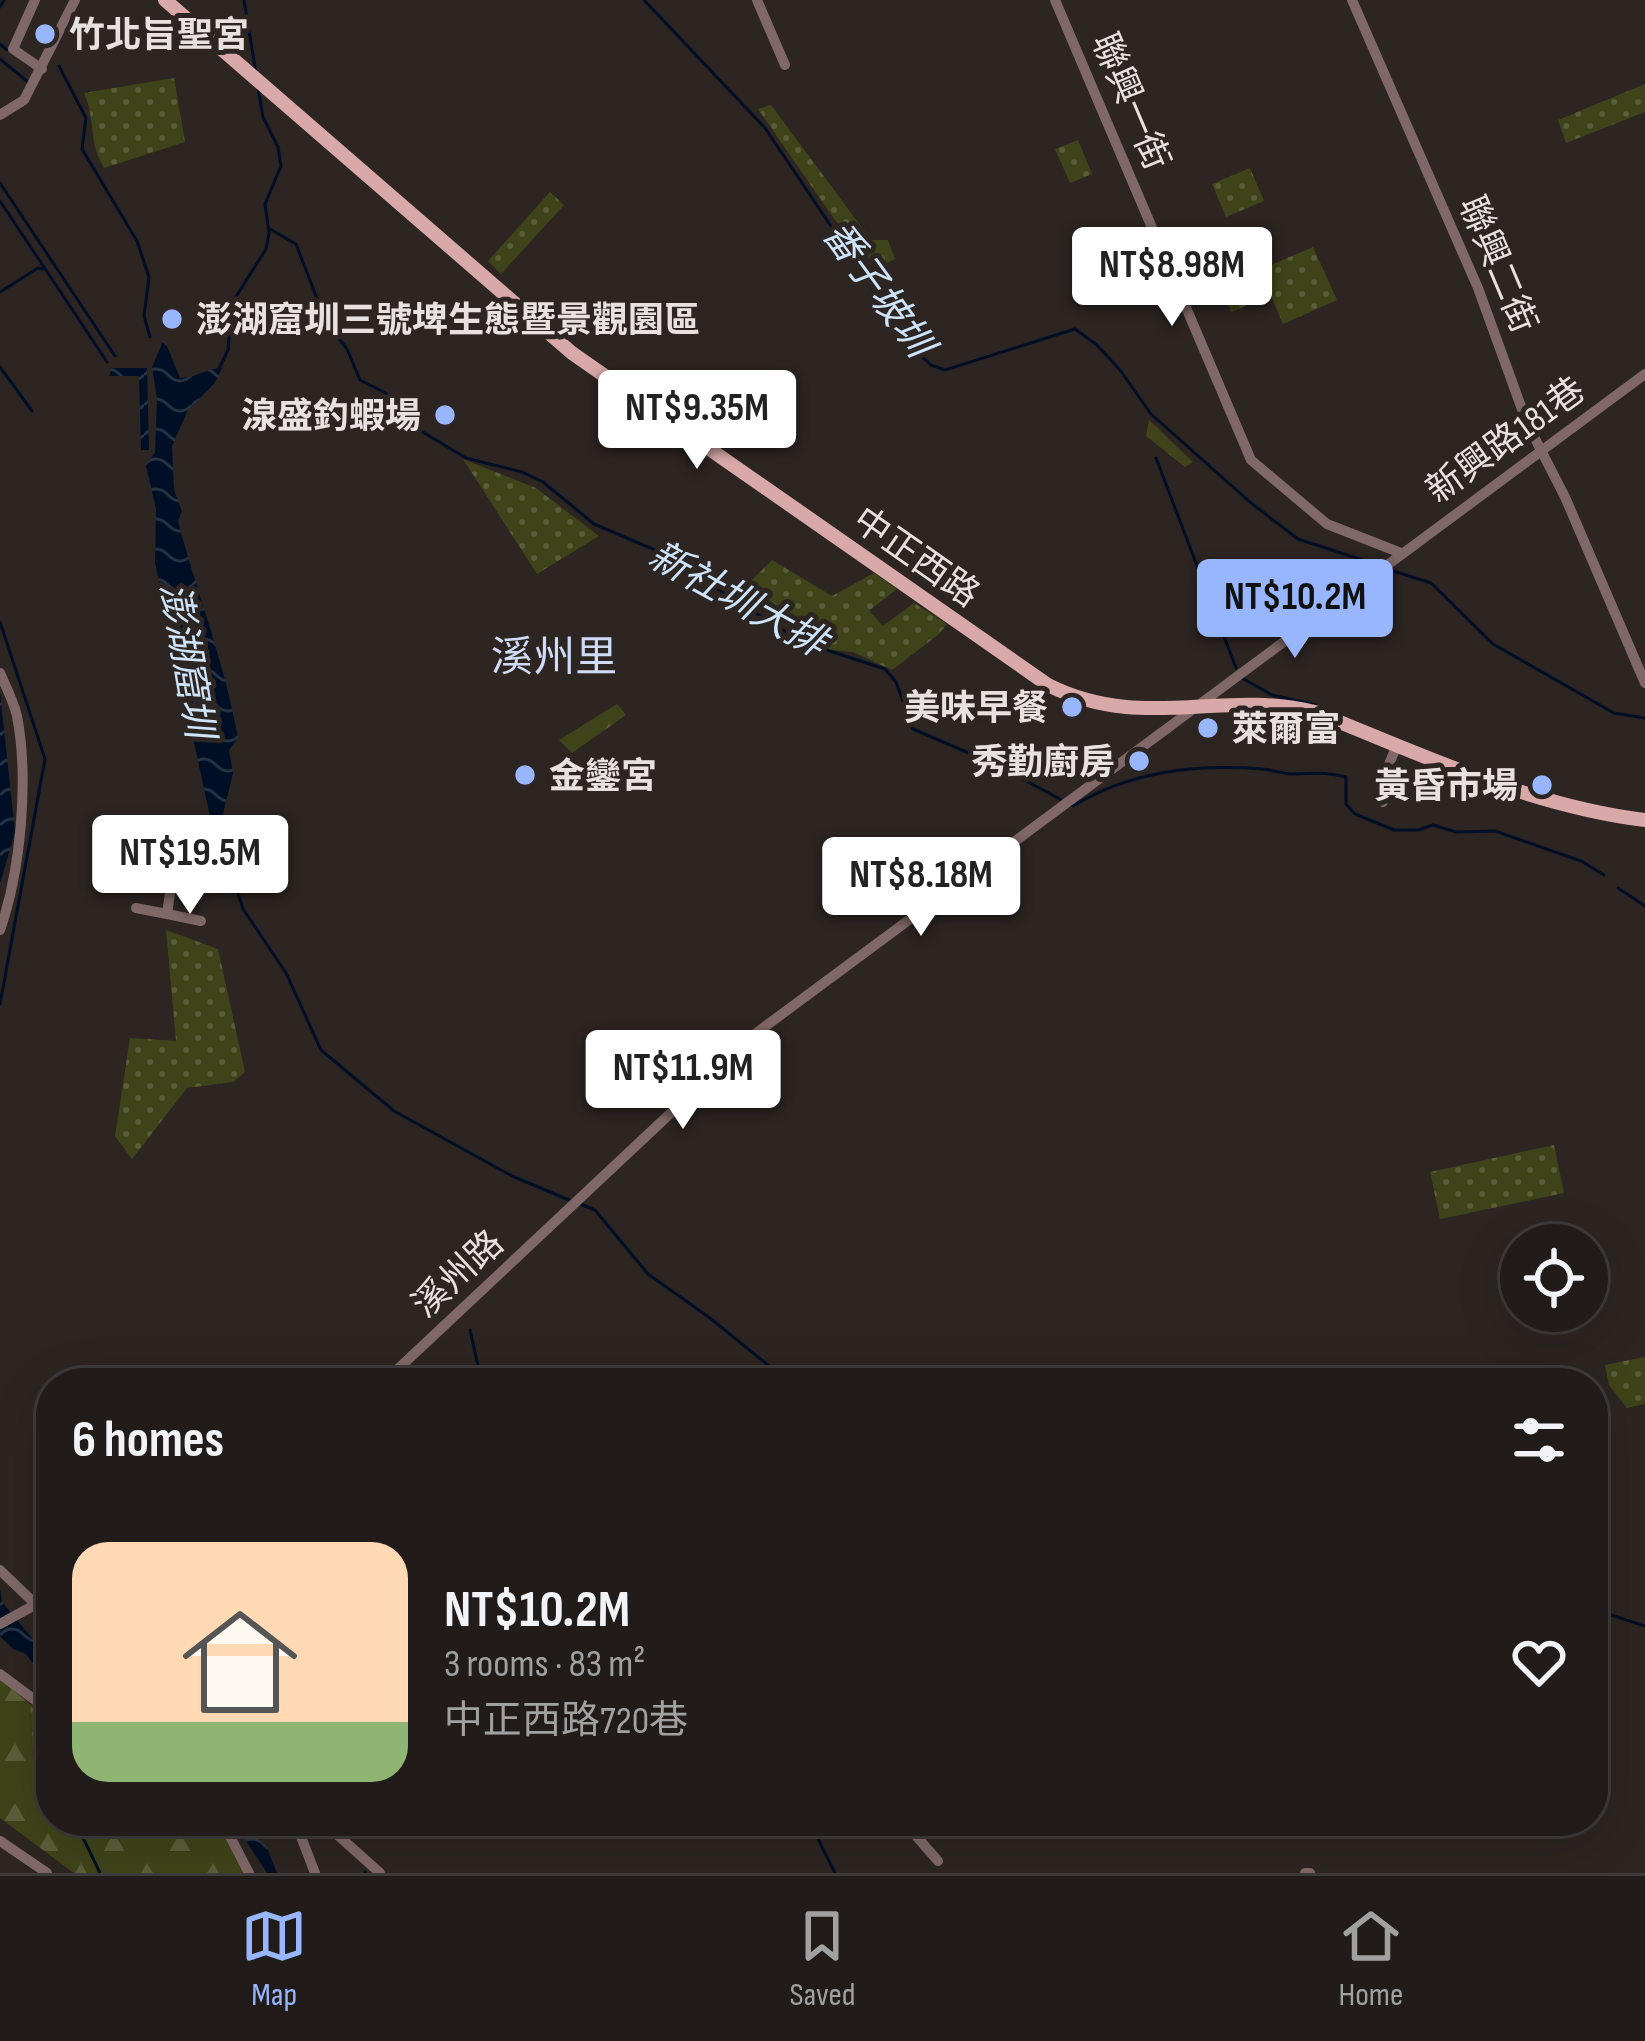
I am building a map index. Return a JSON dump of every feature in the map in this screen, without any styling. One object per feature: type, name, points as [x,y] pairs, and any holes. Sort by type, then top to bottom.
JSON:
[{"type":"main road","name":"中正西路","points":[[166,0],[586,364],[1048,686],[1124,710],[1278,703],[1316,712],[1564,805],[1645,820]]},
{"type":"street","points":[[35,0],[14,49],[42,68]]},
{"type":"street","points":[[0,115],[24,100],[75,0]]},
{"type":"street","points":[[757,0],[785,65]]},
{"type":"street","name":"聯興一街","points":[[1055,0],[1251,460],[1327,524],[1401,553]]},
{"type":"street","name":"聯興二街","points":[[1352,0],[1478,289],[1527,423],[1645,683]]},
{"type":"street","name":"新興路181巷","points":[[1192,707],[1645,374]]},
{"type":"street","points":[[0,673],[17,714],[20,768],[20,842],[0,930]]},
{"type":"street","name":"溪州路","points":[[399,1368],[743,1044],[1192,707]]},
{"type":"street","points":[[1383,802],[1396,745]]},
{"type":"street","points":[[167,914],[177,844]]},
{"type":"street","points":[[136,908],[201,921]]},
{"type":"street","points":[[0,1570],[36,1603],[0,1624]]},
{"type":"street","points":[[0,1674],[36,1701]]},
{"type":"street","points":[[230,1836],[249,1873]]},
{"type":"street","points":[[301,1836],[315,1873]]},
{"type":"street","points":[[339,1836],[380,1873]]},
{"type":"street","points":[[916,1836],[938,1861]]},
{"type":"street","points":[[0,1841],[46,1873]]},
{"type":"green space","points":[[174,78],[185,142],[104,168],[84,93]]},
{"type":"green space","points":[[1645,84],[1645,112],[1566,143],[1558,120]]},
{"type":"green space","points":[[771,105],[871,240],[888,240],[895,259],[877,268],[835,220],[758,109]]},
{"type":"green space","points":[[1078,140],[1092,174],[1070,183],[1055,149]]},
{"type":"green space","points":[[1250,168],[1264,201],[1226,217],[1212,184]]},
{"type":"green space","points":[[550,192],[564,205],[501,274],[488,261]]},
{"type":"green space","points":[[1313,247],[1337,300],[1283,324],[1271,296],[1231,312],[1222,286]]},
{"type":"green space","points":[[1149,420],[1193,462],[1185,467],[1146,436]]},
{"type":"green space","points":[[463,459],[536,488],[599,536],[537,574]]},
{"type":"green space","points":[[772,560],[832,596],[874,573],[897,589],[869,611],[883,626],[914,603],[947,624],[892,670],[853,652],[823,649],[737,595]]},
{"type":"green space","points":[[617,704],[626,715],[572,753],[559,740]]},
{"type":"green space","points":[[166,930],[218,949],[245,1072],[233,1082],[187,1088],[132,1159],[115,1136],[130,1038],[176,1041]]},
{"type":"green space","points":[[1554,1145],[1564,1193],[1440,1219],[1430,1172]]},
{"type":"green space","points":[[1645,1357],[1645,1404],[1627,1408],[1609,1385],[1605,1365]]},
{"type":"green space","points":[[0,1679],[30,1704],[36,1836],[225,1836],[245,1873],[74,1873],[0,1818]]},
{"type":"green space","points":[[30,1704],[36,1708],[36,1769]]},
{"type":"water","points":[[164,339],[180,378],[222,368],[214,384],[188,410],[172,446],[174,490],[182,511],[178,521],[238,738],[229,750],[233,773],[221,822],[211,821],[155,563],[156,509],[146,466],[155,452],[157,399],[152,367]]},
{"type":"water","points":[[112,368],[147,368],[149,450],[141,450],[139,376],[109,376]]},
{"type":"water","points":[[0,692],[15,832],[0,884]]},
{"type":"water","points":[[0,1589],[2,1602],[36,1643],[36,1668],[26,1654],[0,1636]]},
{"type":"water","points":[[243,1836],[257,1836],[267,1848],[277,1873],[267,1873]]},
{"type":"waterway","points":[[0,7],[4,0]]},
{"type":"waterway","name":"澎湖窟圳","points":[[244,0],[256,73]]},
{"type":"waterway","name":"番子坡圳","points":[[644,0],[765,128],[913,348],[931,365],[945,370],[1075,329],[1120,370],[1151,414],[1251,503],[1298,539],[1378,565]]},
{"type":"waterway","points":[[0,44],[7,50]]},
{"type":"waterway","points":[[0,59],[28,82]]},
{"type":"waterway","points":[[59,66],[86,118],[82,149],[137,241],[149,277],[144,316],[150,337]]},
{"type":"waterway","name":"澎湖窟圳","points":[[218,371],[228,350],[232,303],[266,249],[265,204],[281,166],[258,88]]},
{"type":"waterway","points":[[0,183],[115,356]]},
{"type":"waterway","points":[[0,201],[107,362]]},
{"type":"waterway","name":"新社圳大排","points":[[268,228],[296,244],[326,322],[347,349],[360,380],[401,401],[411,425],[466,458],[543,482],[594,524],[655,550],[802,642],[885,669],[896,682],[913,729],[1060,799]]},
{"type":"waterway","points":[[0,292],[38,268],[44,269]]},
{"type":"waterway","points":[[0,367],[32,411]]},
{"type":"waterway","points":[[1156,458],[1236,668]]},
{"type":"waterway","name":"番子坡圳","points":[[1387,569],[1431,583],[1493,644],[1614,713],[1645,718]]},
{"type":"waterway","points":[[0,622],[45,759],[0,1004]]},
{"type":"waterway","points":[[1242,678],[1272,695],[1316,705]]},
{"type":"waterway","name":"新社圳大排","points":[[1069,804],[1141,778],[1188,769],[1331,774],[1346,777],[1346,804],[1355,814],[1394,830],[1433,825],[1456,832],[1495,831],[1581,861],[1604,875]]},
{"type":"waterway","name":"澎湖窟圳","points":[[215,819],[243,909],[286,973],[321,1050],[394,1111],[512,1176],[569,1200]]},
{"type":"waterway","name":"新社圳大排","points":[[1618,888],[1645,906]]},
{"type":"waterway","name":"澎湖窟圳","points":[[578,1203],[595,1210],[648,1274],[772,1368]]},
{"type":"waterway","points":[[470,1330],[479,1368]]},
{"type":"waterway","name":"澎湖窟圳","points":[[1608,1614],[1645,1626]]},
{"type":"waterway","points":[[82,1836],[100,1873]]},
{"type":"waterway","points":[[816,1836],[835,1873]]},
{"type":"place","name":"竹北旨聖宮","points":[[45,34]]},
{"type":"place","name":"澎湖窟圳三號埤生態暨景觀園區","points":[[172,319]]},
{"type":"place","name":"湶盛釣蝦場","points":[[445,415]]},
{"type":"place","name":"美味早餐","points":[[1072,707]]},
{"type":"place","name":"萊爾富","points":[[1208,728]]},
{"type":"place","name":"秀勤廚房","points":[[1139,761]]},
{"type":"place","name":"金鑾宮","points":[[525,775]]},
{"type":"place","name":"黃昏市場","points":[[1542,785]]},
{"type":"district","name":"溪州里","points":[[554,656]]}]
